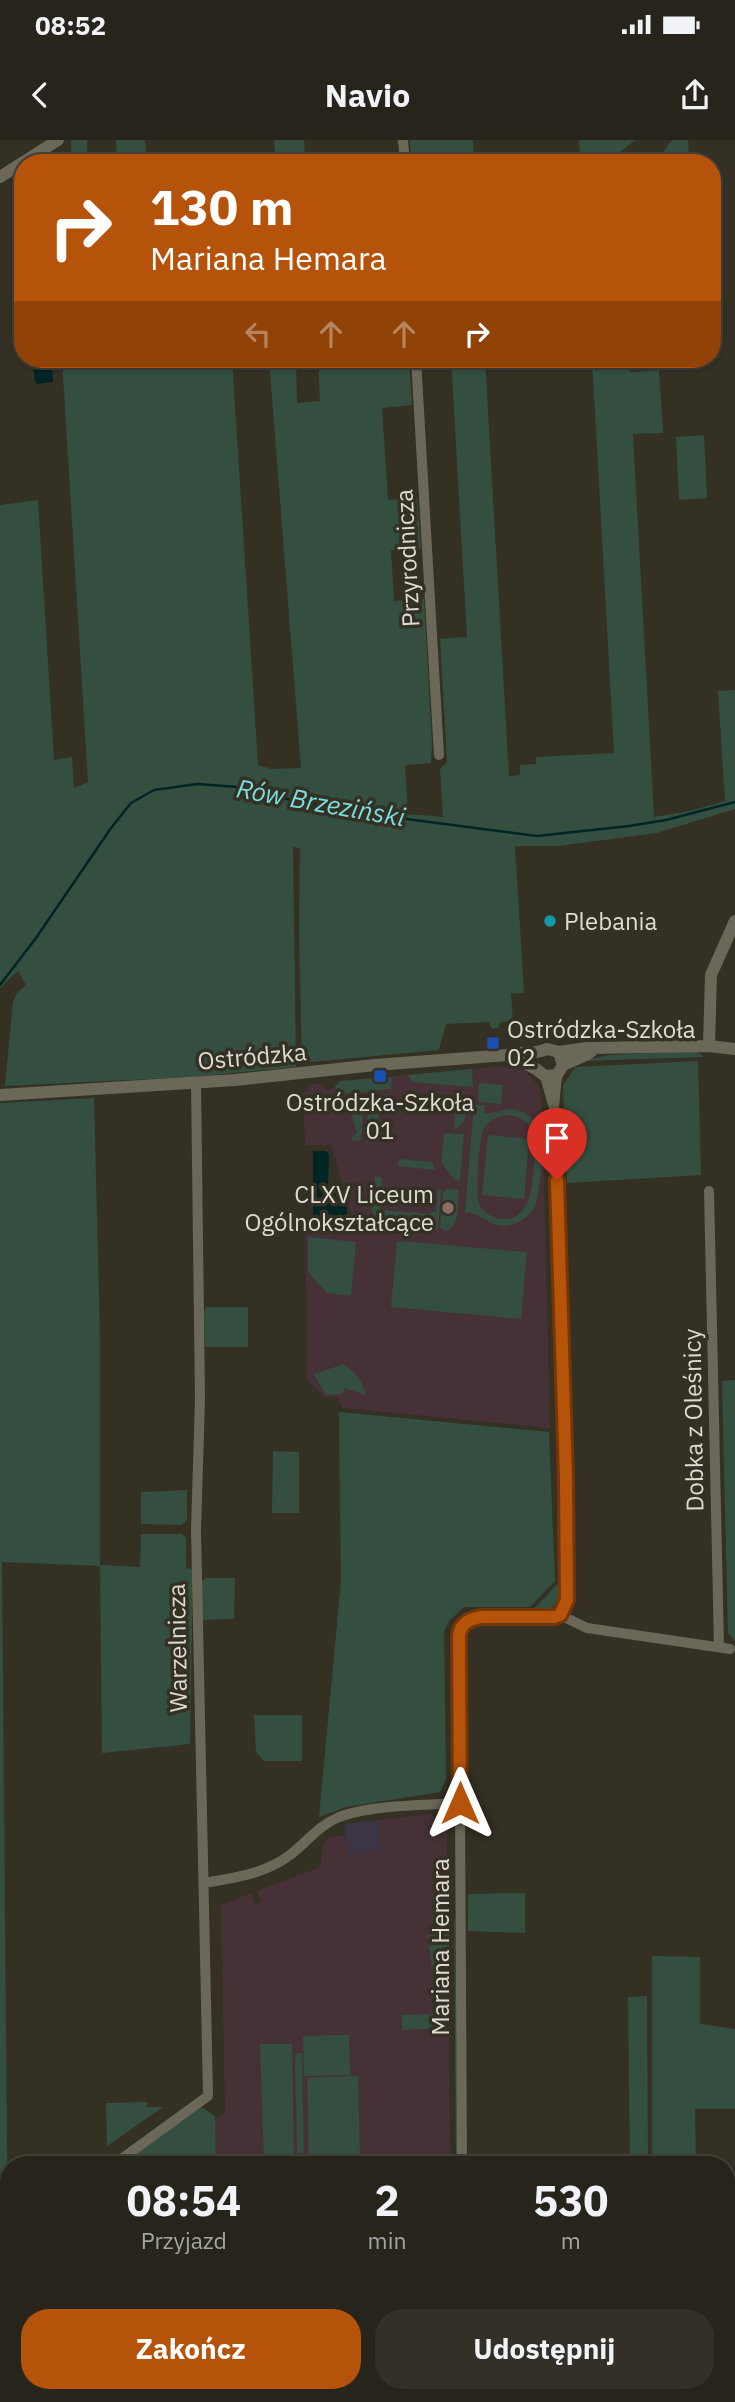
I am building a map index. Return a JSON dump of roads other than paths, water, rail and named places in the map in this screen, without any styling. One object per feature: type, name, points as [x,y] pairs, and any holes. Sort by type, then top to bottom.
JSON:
[{"type":"street","points":[[36,154],[58,140]]},
{"type":"street","name":"Przyrodnicza","points":[[417,368],[439,755]]},
{"type":"street","points":[[709,1046],[711,975],[735,921]]},
{"type":"street","points":[[508,1055],[552,1067],[588,1055],[594,1049],[709,1046],[735,1049]]},
{"type":"street","name":"Ostródzka","points":[[0,1094],[196,1082],[540,1053],[547,1049],[552,1067]]},
{"type":"street","points":[[540,1053],[536,1060],[552,1067]]},
{"type":"street","points":[[552,1067],[567,1551],[567,1600],[560,1615]]},
{"type":"street","name":"Warzelnicza","points":[[125,2156],[208,2096],[195,1530],[200,1407],[196,1082]]},
{"type":"street","name":"Dobka z Oleśnicy","points":[[560,1615],[587,1629],[724,1648],[709,1191]]},
{"type":"street","name":"Mariana Hemara","points":[[462,2156],[459,1636],[461,1627],[472,1618],[549,1619],[560,1615]]},
{"type":"street","points":[[204,1883],[241,1877],[281,1861],[322,1826],[339,1817],[358,1812],[460,1803]]},
{"type":"water","points":[[33,368],[52,368],[53,382],[37,384]]},
{"type":"water","points":[[313,1151],[326,1151],[329,1154],[328,1187],[347,1207],[346,1225],[316,1227],[313,1224]]},
{"type":"waterway","name":"Rów Brzeziński","points":[[0,985],[36,938],[111,828],[131,803],[154,790],[197,784],[238,787],[291,800],[399,818],[537,836],[666,820],[735,802]]},
{"type":"place","name":"Plebania","points":[[550,921]]},
{"type":"place","name":"Ostródzka-Szkoła 02","points":[[493,1043]]},
{"type":"place","name":"Ostródzka-Szkoła 01","points":[[380,1076]]},
{"type":"place","name":"CLXV Liceum Ogólnokształcące","points":[[448,1208]]}]
